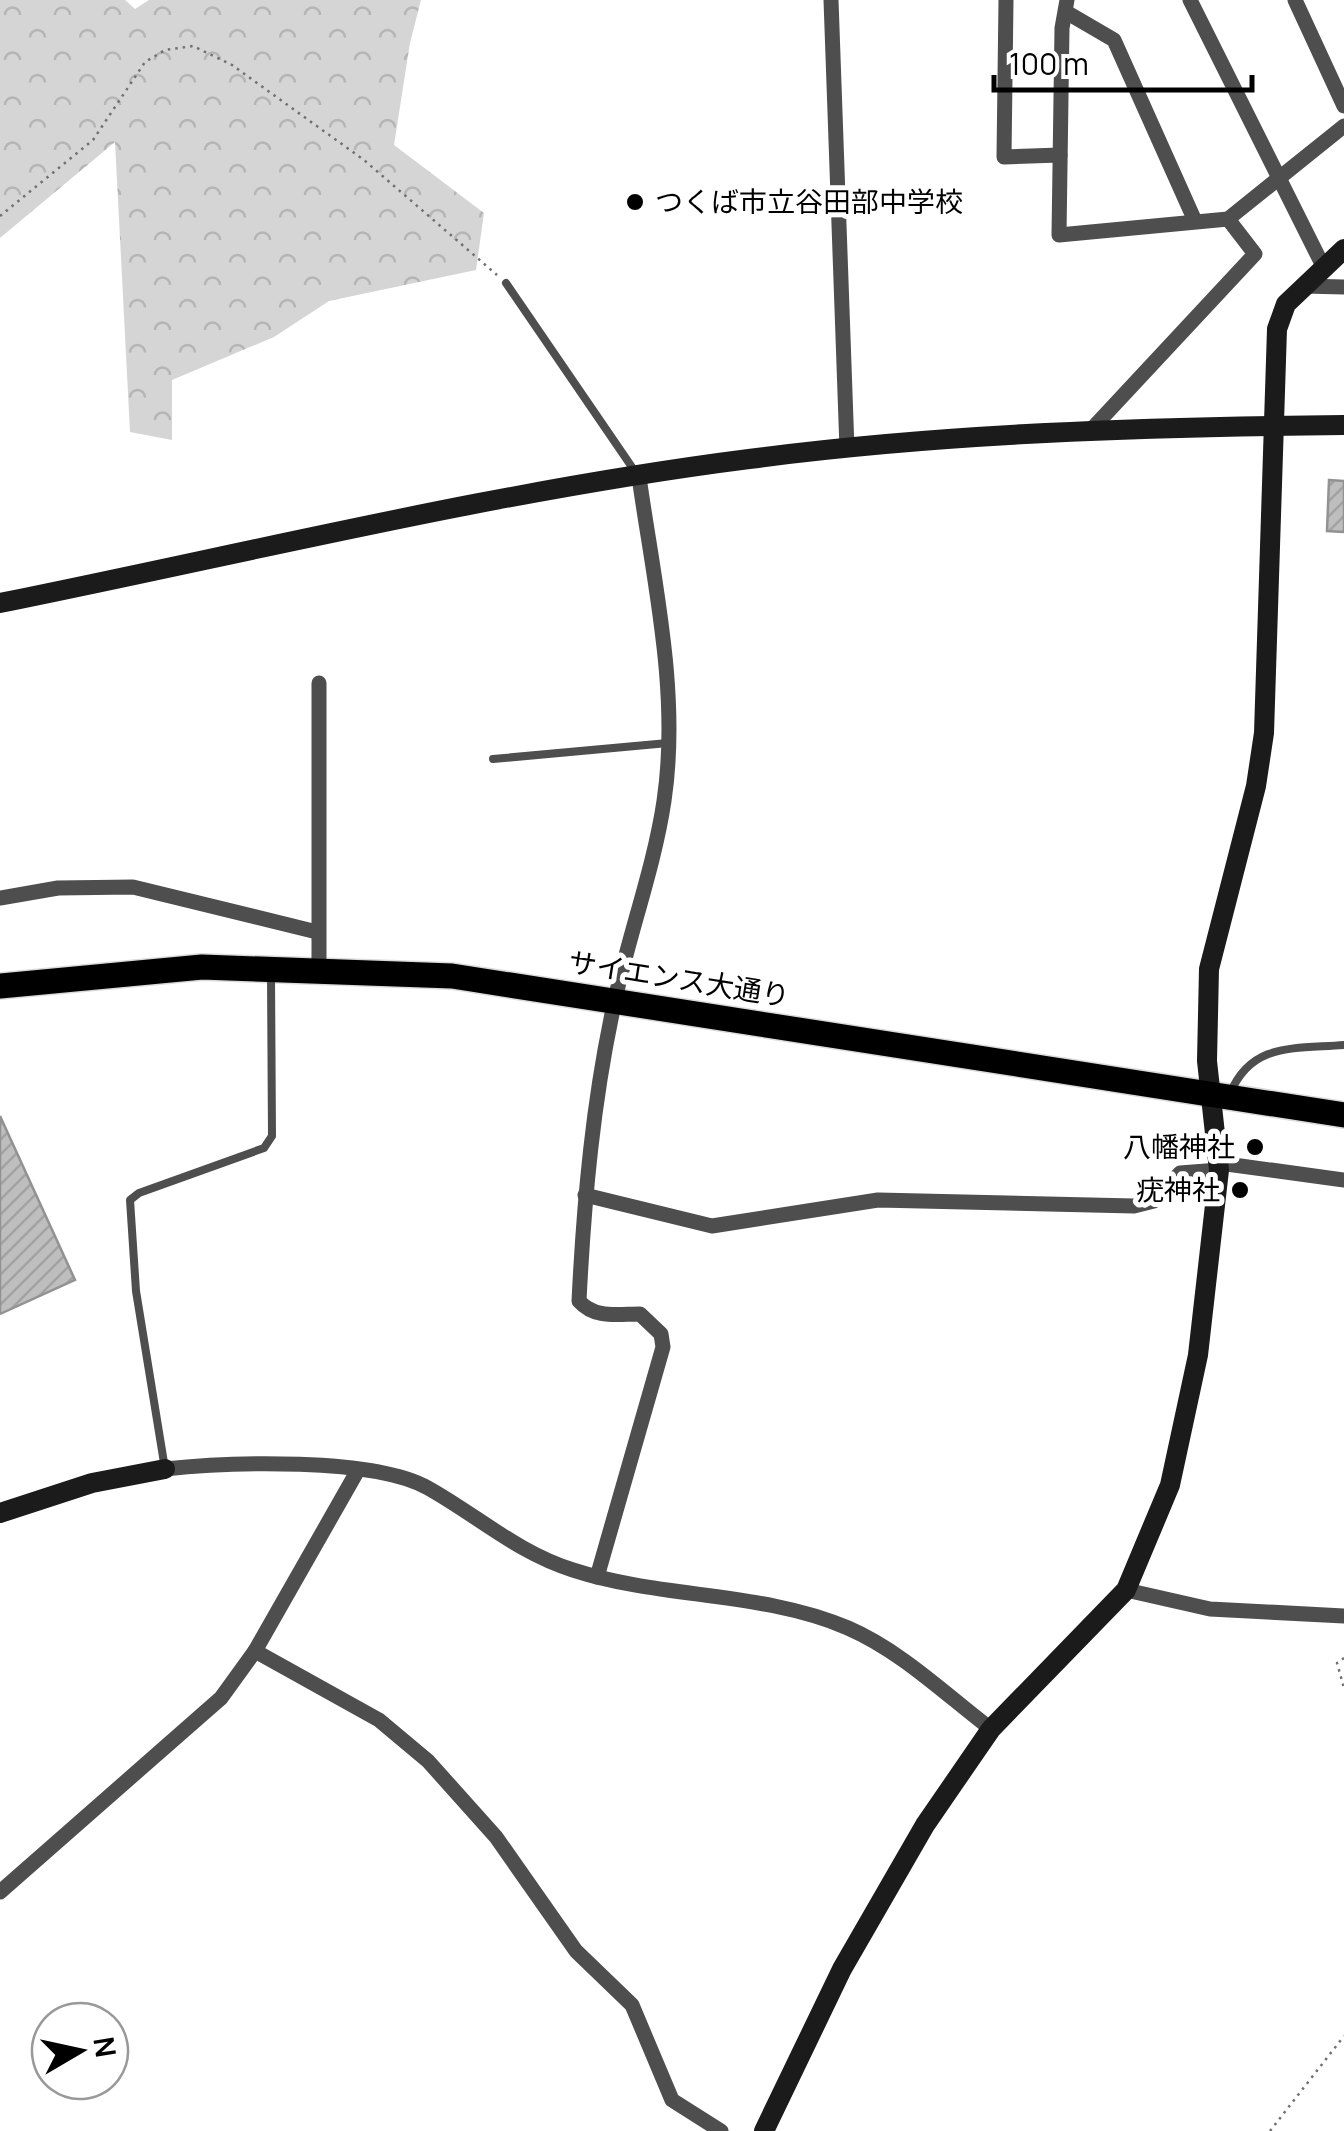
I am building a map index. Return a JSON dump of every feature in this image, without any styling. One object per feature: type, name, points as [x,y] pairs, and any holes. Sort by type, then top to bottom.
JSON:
[{"type":"main road","name":"サイエンス大通り","points":[[0,986],[154,970],[271,967],[452,976],[1344,1115]]},
{"type":"street","points":[[831,0],[847,449]]},
{"type":"street","points":[[1006,0],[1004,157],[1060,155]]},
{"type":"street","points":[[1190,0],[1323,266]]},
{"type":"street","points":[[1295,0],[1344,106]]},
{"type":"street","points":[[1195,221],[1114,40],[1066,6],[1062,28],[1059,235],[1228,219],[1344,126]]},
{"type":"street","points":[[1089,432],[1255,254],[1228,219]]},
{"type":"street","points":[[764,2131],[842,1969],[924,1825],[990,1729],[1126,1590],[1170,1486],[1198,1355],[1219,1167],[1219,1098],[1209,969],[1256,786],[1264,733],[1277,328],[1286,304],[1344,248]]},
{"type":"street","points":[[1302,286],[1344,286]]},
{"type":"street","points":[[0,602],[748,459],[1089,432],[1344,426]]},
{"type":"street","points":[[596,1577],[662,1347],[662,1334],[640,1314],[604,1315],[587,1310],[579,1301],[584,1196],[615,999],[664,802],[669,743],[668,682],[639,477]]},
{"type":"street","points":[[319,968],[320,683]]},
{"type":"street","points":[[0,898],[58,888],[133,888],[317,932]]},
{"type":"street","points":[[584,1196],[712,1226],[878,1200],[1134,1206],[1154,1202],[1180,1173],[1219,1167],[1344,1180]]},
{"type":"street","points":[[0,1513],[92,1483],[165,1469],[308,1464],[358,1470],[424,1486],[521,1550],[596,1577],[634,1588],[769,1607],[844,1626],[879,1643],[990,1729]]},
{"type":"street","points":[[0,1892],[222,1698],[255,1651],[358,1470]]},
{"type":"street","points":[[1126,1590],[1210,1609],[1344,1616]]},
{"type":"street","points":[[255,1651],[379,1720],[428,1761],[496,1837],[576,1952],[632,2005],[672,2100],[721,2131]]},
{"type":"lane","points":[[506,283],[639,477]]},
{"type":"lane","points":[[493,759],[669,743]]},
{"type":"lane","points":[[165,1469],[136,1291],[130,1200],[139,1192],[264,1148],[272,1136],[271,967]]},
{"type":"lane","points":[[1219,1098],[1239,1071],[1261,1056],[1344,1045]]},
{"type":"path","points":[[0,216],[93,140],[146,62],[164,50],[194,46],[223,58],[364,160],[506,283]]},
{"type":"path","points":[[1344,1658],[1336,1663],[1344,1688]]},
{"type":"path","points":[[1270,2131],[1344,2036]]},
{"type":"green space","points":[[0,0],[125,0],[135,9],[149,0],[421,0],[394,145],[484,213],[476,270],[329,301],[274,337],[172,380],[172,440],[130,432],[115,142],[0,238]]},
{"type":"building","points":[[1329,480],[1344,481],[1344,532],[1327,531]]},
{"type":"building","points":[[0,1116],[75,1280],[0,1314]]},
{"type":"place","name":"つくば市立谷田部中学校","points":[[635,202]]},
{"type":"place","name":"八幡神社","points":[[1255,1147]]},
{"type":"place","name":"疣神社","points":[[1240,1190]]}]
